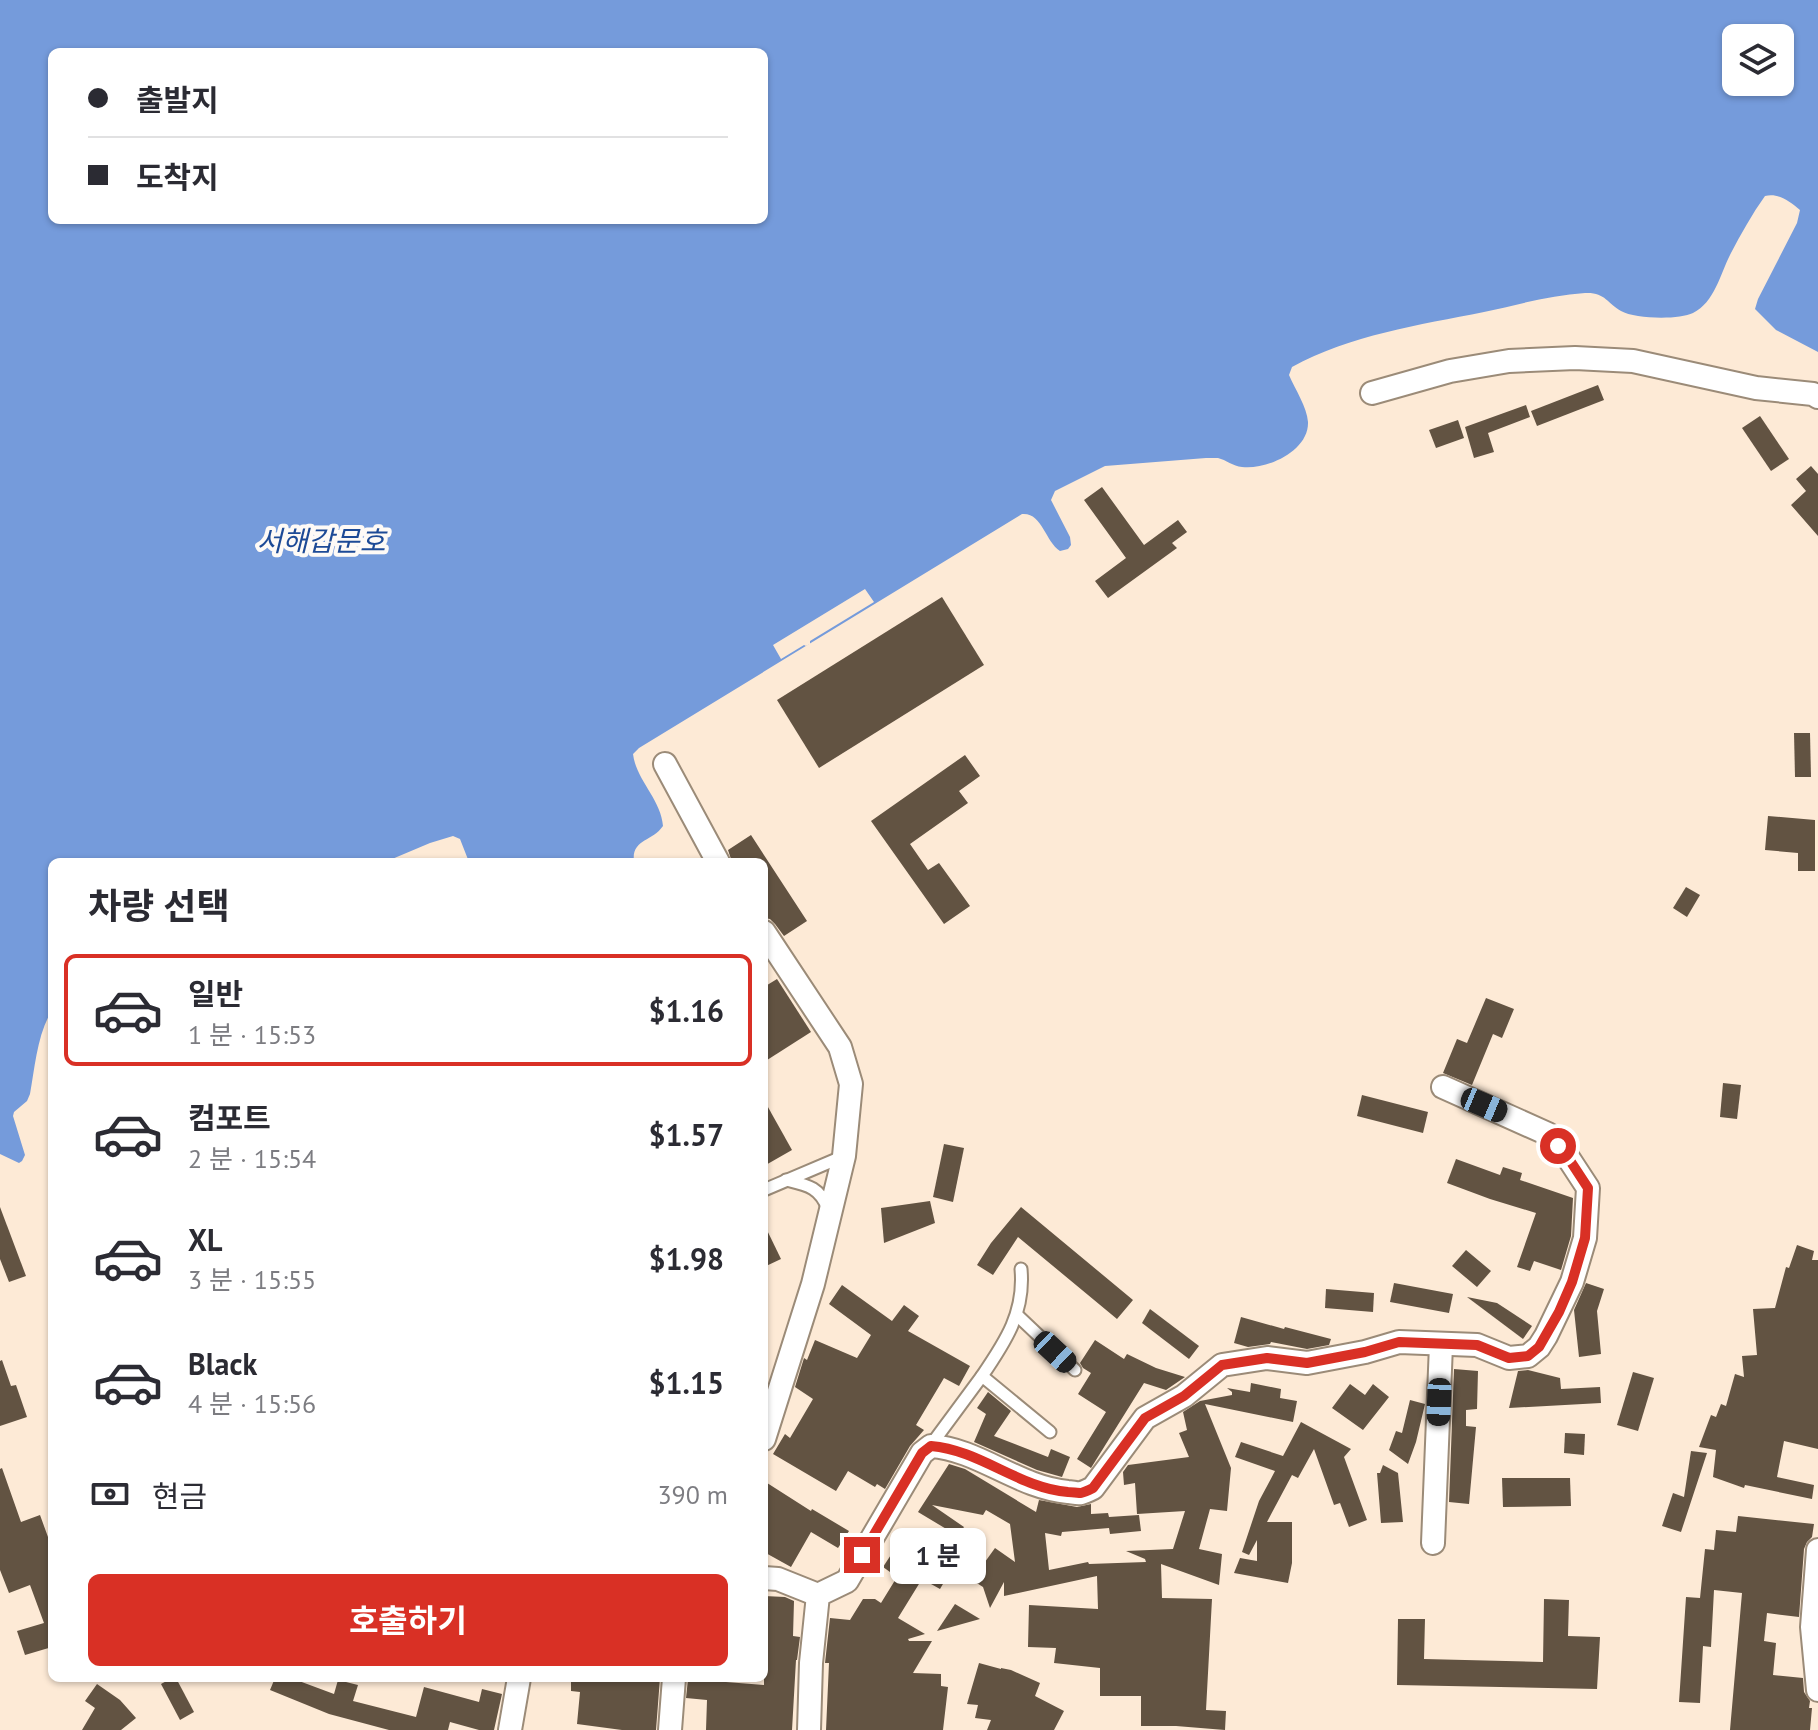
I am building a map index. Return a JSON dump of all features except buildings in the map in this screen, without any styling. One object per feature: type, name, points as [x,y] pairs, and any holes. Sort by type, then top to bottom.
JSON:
[{"type":"street","points":[[1372,393],[1450,371],[1509,361],[1575,358],[1633,361],[1756,388],[1818,397]]},
{"type":"street","points":[[665,764],[716,858]]},
{"type":"street","points":[[768,938],[840,1047],[851,1084],[844,1156],[805,1309],[768,1426]]},
{"type":"street","points":[[768,1578],[778,1579],[818,1595],[847,1581],[922,1453],[931,1446],[940,1446],[987,1463],[1051,1491],[1081,1493],[1093,1488],[1145,1418],[1184,1396],[1222,1365],[1267,1358],[1307,1363],[1399,1342],[1477,1345],[1509,1358],[1528,1356],[1546,1336],[1572,1282],[1585,1238],[1588,1188],[1548,1134],[1443,1087]]},
{"type":"street","points":[[1433,1543],[1441,1345]]},
{"type":"street","points":[[1818,1550],[1812,1627],[1818,1690]]},
{"type":"street","points":[[809,1730],[811,1663],[818,1595]]},
{"type":"street","points":[[510,1730],[518,1682]]},
{"type":"street","points":[[670,1730],[674,1682]]},
{"type":"lane","points":[[768,1188],[844,1156]]},
{"type":"lane","points":[[785,1180],[809,1185],[824,1198],[830,1213]]},
{"type":"lane","points":[[931,1446],[982,1376],[1017,1315],[1021,1299],[1021,1269]]},
{"type":"lane","points":[[1017,1315],[1075,1370]]},
{"type":"lane","points":[[982,1376],[1050,1432]]},
{"type":"water","name":"서해갑문호","points":[[0,0],[1818,0],[1818,352],[1776,330],[1755,309],[1797,223],[1800,210],[1779,197],[1765,196],[1735,246],[1712,295],[1693,313],[1668,318],[1636,316],[1621,311],[1601,296],[1585,293],[1534,301],[1361,339],[1292,367],[1289,375],[1308,422],[1302,442],[1274,462],[1252,467],[1206,458],[1105,466],[1055,491],[1051,500],[1070,537],[1068,549],[1060,551],[1039,522],[1022,514],[639,748],[633,754],[635,763],[658,807],[663,826],[639,845],[634,858],[467,858],[460,839],[453,836],[394,858],[48,858],[48,1018],[40,1040],[30,1094],[13,1116],[25,1155],[19,1163],[0,1154]]},
{"type":"pier","points":[[865,589],[874,602],[781,659],[773,645]]},
{"type":"route","points":[[862,1555],[922,1453],[931,1446],[940,1446],[987,1463],[1051,1491],[1081,1493],[1093,1488],[1145,1418],[1184,1396],[1222,1365],[1267,1358],[1307,1363],[1399,1342],[1477,1345],[1509,1358],[1528,1356],[1539,1347],[1559,1312],[1585,1238],[1588,1188],[1558,1146]]}]
